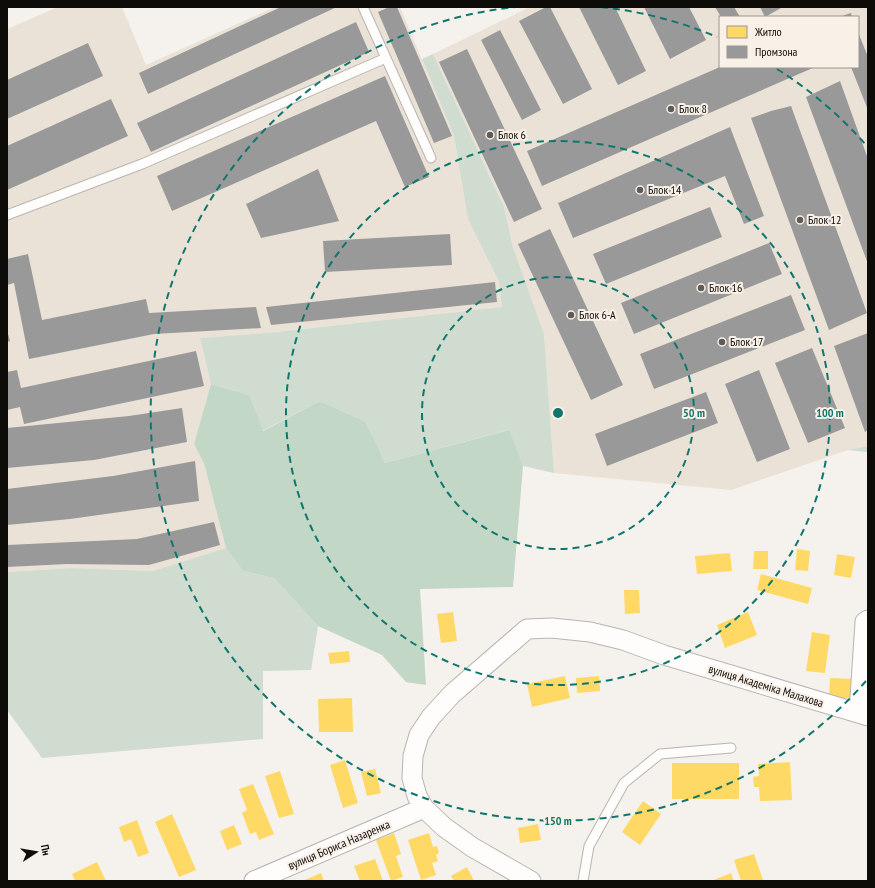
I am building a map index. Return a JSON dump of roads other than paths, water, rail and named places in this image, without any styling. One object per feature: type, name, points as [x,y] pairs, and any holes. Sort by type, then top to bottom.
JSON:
[{"type":"street","points":[[864,714],[865,622],[868,620]]},
{"type":"street","name":"вулиця Академіка Малахова","points":[[424,808],[417,796],[412,778],[413,756],[419,735],[431,717],[452,694],[527,629],[552,628],[590,632],[623,640],[664,655],[864,714]]},
{"type":"street","points":[[424,808],[444,827],[472,847],[531,881]]},
{"type":"street","name":"вулиця Бориса Назаренка","points":[[254,881],[424,808]]},
{"type":"lane","points":[[363,7],[431,158]]},
{"type":"lane","points":[[7,215],[142,164],[386,58]]},
{"type":"lane","points":[[583,881],[589,846],[624,783],[660,754],[731,748]]},
{"type":"place","name":"Блок 8","points":[[671,109]]},
{"type":"place","name":"Блок 6","points":[[490,135]]},
{"type":"place","name":"Блок 14","points":[[640,190]]},
{"type":"place","name":"Блок 12","points":[[800,220]]},
{"type":"place","name":"Блок 16","points":[[701,288]]},
{"type":"place","name":"Блок 6-А","points":[[571,315]]},
{"type":"place","name":"Блок 17","points":[[722,342]]}]
